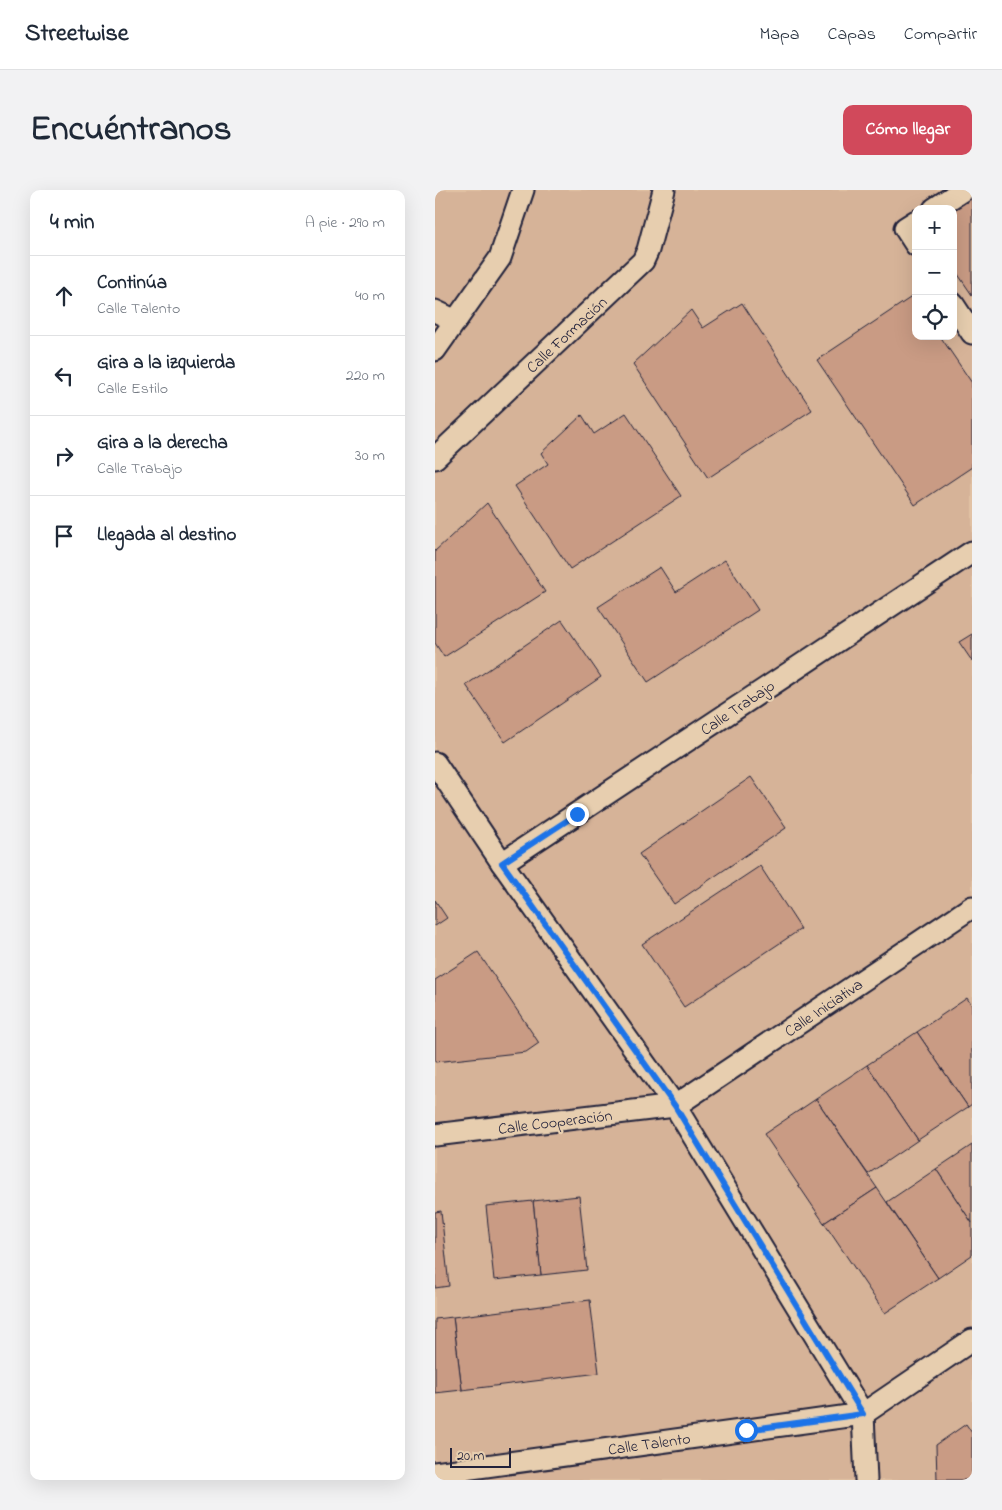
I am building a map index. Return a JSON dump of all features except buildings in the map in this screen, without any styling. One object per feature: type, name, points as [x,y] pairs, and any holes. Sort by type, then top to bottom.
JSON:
[{"type":"street","points":[[435,350],[500,258],[523,190]]},
{"type":"street","name":"Calle Formación","points":[[435,458],[643,261],[648,250],[664,190]]},
{"type":"street","points":[[940,205],[963,190]]},
{"type":"street","points":[[912,224],[905,228],[912,239]]},
{"type":"street","points":[[957,310],[972,333]]},
{"type":"street","points":[[435,311],[456,321]]},
{"type":"street","name":"Calle Trabajo","points":[[502,863],[972,552]]},
{"type":"street","points":[[435,763],[502,863],[675,1106],[863,1414],[866,1480]]},
{"type":"street","name":"Calle Iniciativa","points":[[675,1106],[972,907]]},
{"type":"street","name":"Calle Cooperación","points":[[435,1136],[675,1106]]},
{"type":"street","points":[[863,1414],[972,1340]]},
{"type":"street","name":"Calle Talento","points":[[435,1473],[863,1414]]},
{"type":"shaded area","points":[[435,190],[972,190],[972,1480],[435,1480]]},
{"type":"route","points":[[577,814],[502,863],[675,1106],[863,1414],[746,1430]]}]
